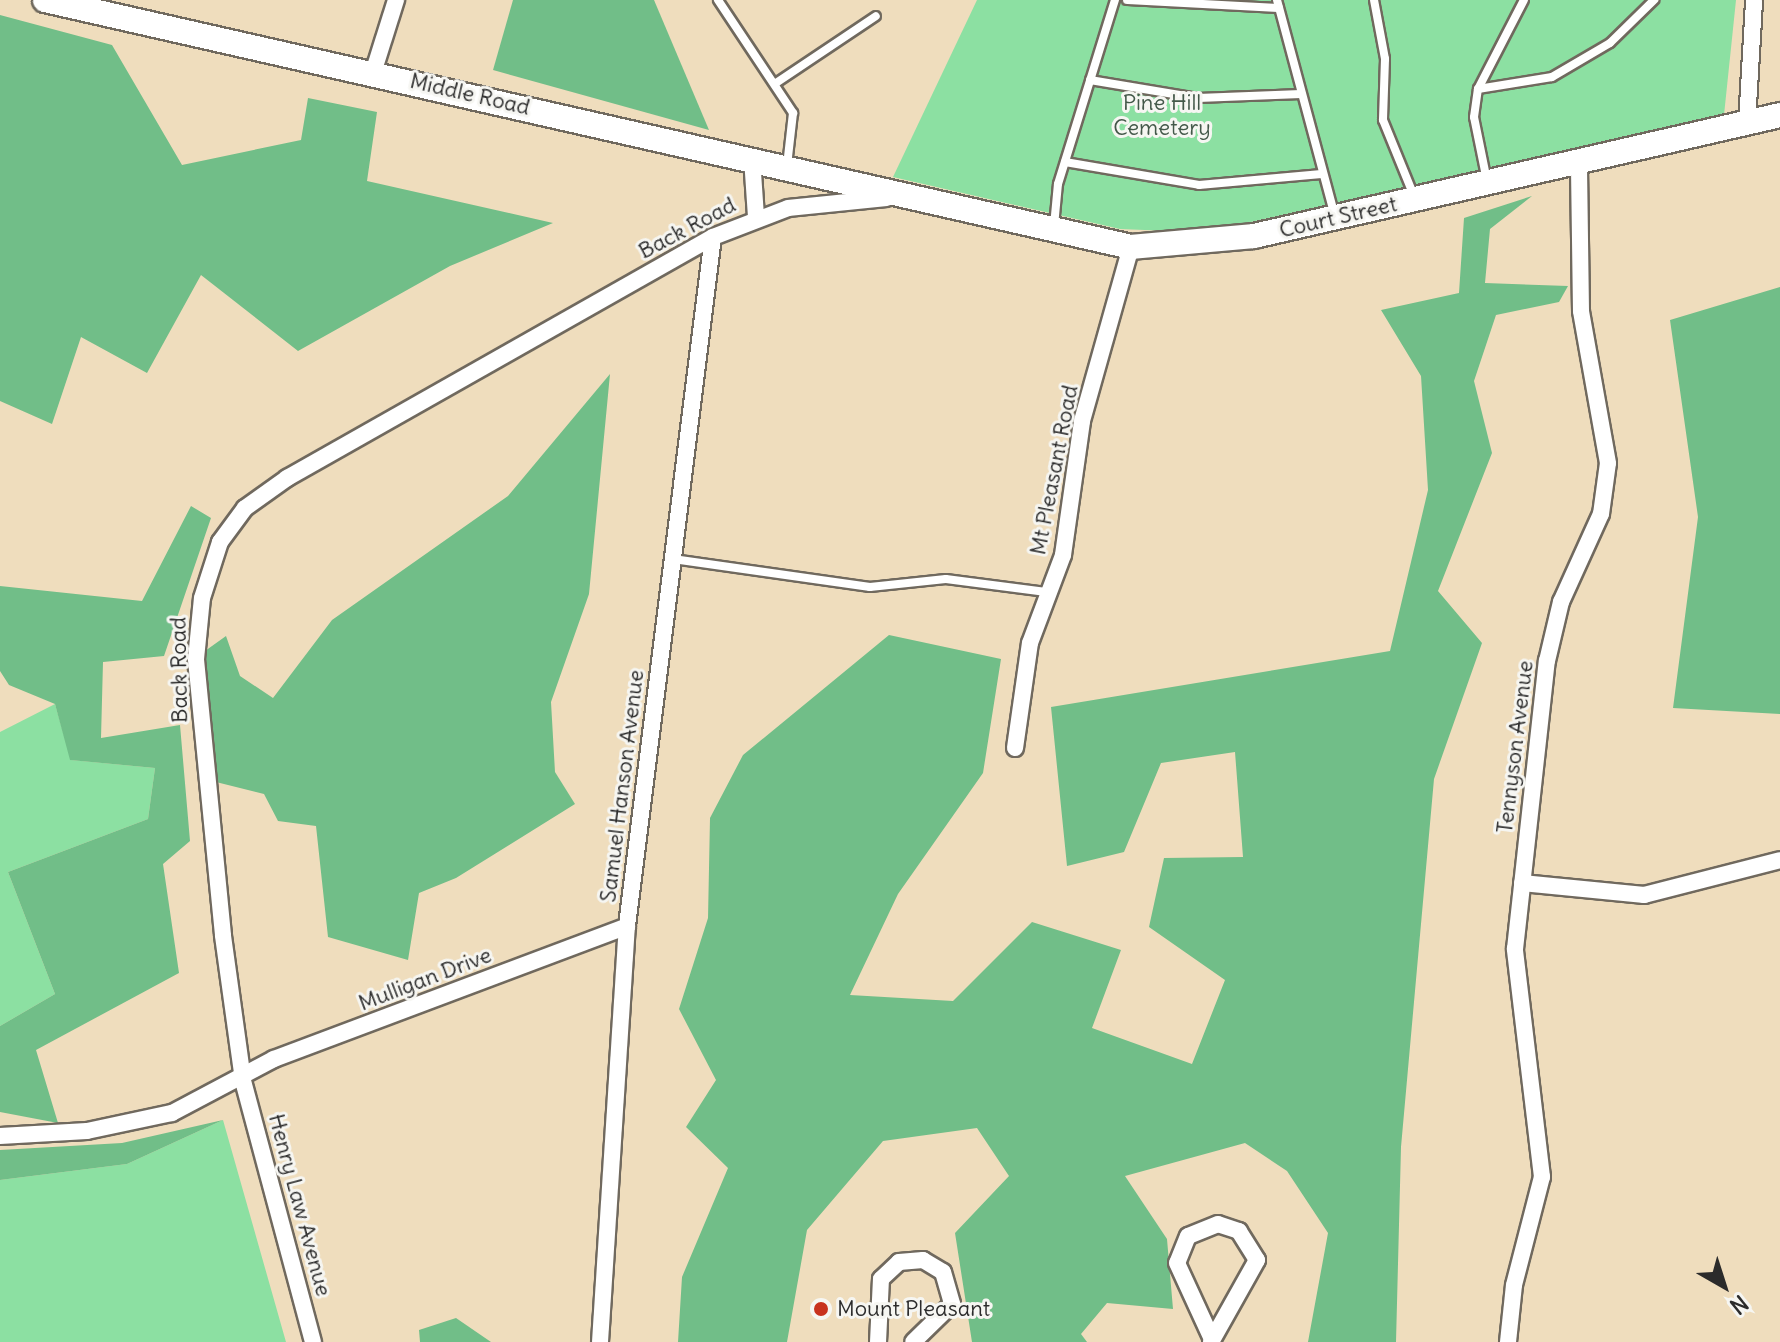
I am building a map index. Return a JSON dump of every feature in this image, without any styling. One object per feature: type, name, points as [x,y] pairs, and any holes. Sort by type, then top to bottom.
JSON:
[{"type":"street","name":"Middle Road","points":[[45,0],[787,166],[893,197]]},
{"type":"street","points":[[373,73],[396,0]]},
{"type":"street","points":[[1747,123],[1754,0]]},
{"type":"street","name":"Court Street","points":[[893,197],[1131,247],[1212,243],[1579,164],[1780,115]]},
{"type":"street","name":"Back Road","points":[[752,158],[756,216]]},
{"type":"street","name":"Tennyson Avenue","points":[[1508,1342],[1543,1165],[1516,1009],[1522,883],[1553,631],[1606,489],[1607,440],[1581,311],[1579,164]]},
{"type":"street","name":"Back Road","points":[[243,1080],[196,659],[202,598],[220,542],[245,508],[287,478],[713,237],[756,216],[893,197]]},
{"type":"street","name":"Samuel Hanson Avenue","points":[[600,1342],[627,926],[713,237]]},
{"type":"street","name":"Mt Pleasant Road","points":[[1015,748],[1030,643],[1046,592],[1063,555],[1082,421],[1131,247]]},
{"type":"street","points":[[1522,883],[1644,895],[1780,860]]},
{"type":"street","name":"Mulligan Drive","points":[[243,1080],[274,1059],[627,926]]},
{"type":"street","points":[[0,1136],[128,1124],[243,1080]]},
{"type":"street","name":"Henry Law Avenue","points":[[243,1080],[313,1342]]},
{"type":"street","points":[[1218,1224],[1239,1231],[1257,1260],[1212,1340],[1177,1263],[1188,1236],[1218,1224]]},
{"type":"street","points":[[878,1342],[881,1279],[911,1259],[943,1272],[952,1294],[947,1314],[913,1342]]},
{"type":"lane","points":[[718,0],[776,83],[796,129],[787,166]]},
{"type":"lane","points":[[1053,232],[1065,162],[1115,0]]},
{"type":"lane","points":[[1127,0],[1278,4],[1335,218]]},
{"type":"lane","points":[[1374,0],[1385,59],[1383,120],[1416,200]]},
{"type":"lane","points":[[1487,183],[1474,117],[1478,89],[1524,0]]},
{"type":"lane","points":[[1478,89],[1552,77],[1610,43],[1654,0]]},
{"type":"lane","points":[[776,83],[876,16]]},
{"type":"lane","points":[[1090,80],[1198,98],[1301,94]]},
{"type":"lane","points":[[1065,162],[1210,186],[1322,174]]},
{"type":"lane","points":[[673,559],[870,587],[946,579],[1046,592]]},
{"type":"green space","points":[[513,0],[654,0],[709,130],[493,70]]},
{"type":"green space","name":"Pine Hill Cemetery","points":[[977,0],[1736,0],[1724,115],[1242,224],[1169,231],[1120,229],[893,177]]},
{"type":"green space","points":[[0,15],[112,45],[182,165],[301,140],[308,98],[377,112],[367,181],[553,223],[450,266],[298,351],[201,275],[147,373],[81,337],[52,424],[0,401]]},
{"type":"green space","points":[[1532,196],[1490,229],[1485,283],[1568,286],[1559,302],[1496,315],[1474,381],[1492,453],[1438,591],[1482,643],[1434,779],[1401,1147],[1396,1342],[1308,1342],[1328,1233],[1287,1171],[1245,1143],[1125,1176],[1167,1239],[1173,1309],[1107,1303],[1081,1334],[1087,1342],[972,1342],[955,1233],[1009,1176],[977,1128],[883,1141],[807,1230],[787,1342],[678,1342],[682,1277],[728,1168],[686,1127],[716,1080],[679,1009],[708,918],[710,818],[743,755],[889,635],[1001,659],[983,773],[898,894],[850,995],[953,1001],[1032,922],[1121,950],[1092,1028],[1192,1064],[1225,980],[1149,927],[1164,858],[1243,857],[1235,752],[1161,763],[1124,852],[1067,866],[1051,707],[1390,651],[1428,490],[1421,376],[1381,310],[1459,293],[1464,218]]},
{"type":"green space","points":[[1780,287],[1780,714],[1673,708],[1698,517],[1670,320]]},
{"type":"green space","points":[[610,374],[589,594],[551,702],[555,772],[575,804],[456,878],[419,893],[408,960],[328,937],[316,826],[278,821],[264,794],[216,782],[205,651],[226,636],[240,676],[273,698],[332,620],[508,496]]},
{"type":"green space","points":[[191,506],[211,518],[164,656],[103,662],[101,738],[180,725],[190,841],[163,864],[179,973],[36,1050],[58,1123],[0,1112],[0,1026],[55,994],[8,872],[148,819],[155,768],[70,760],[55,704],[9,685],[0,671],[0,586],[142,601]]},
{"type":"green space","points":[[55,704],[71,760],[155,768],[148,819],[8,872],[55,994],[0,1026],[0,732]]},
{"type":"green space","points":[[223,1120],[286,1342],[0,1342],[0,1180],[127,1164]]},
{"type":"green space","points":[[223,1120],[127,1164],[0,1180],[0,1150],[122,1143]]},
{"type":"green space","points":[[456,1318],[491,1342],[420,1342],[419,1330]]},
{"type":"place","name":"Mount Pleasant","points":[[821,1309]]}]
